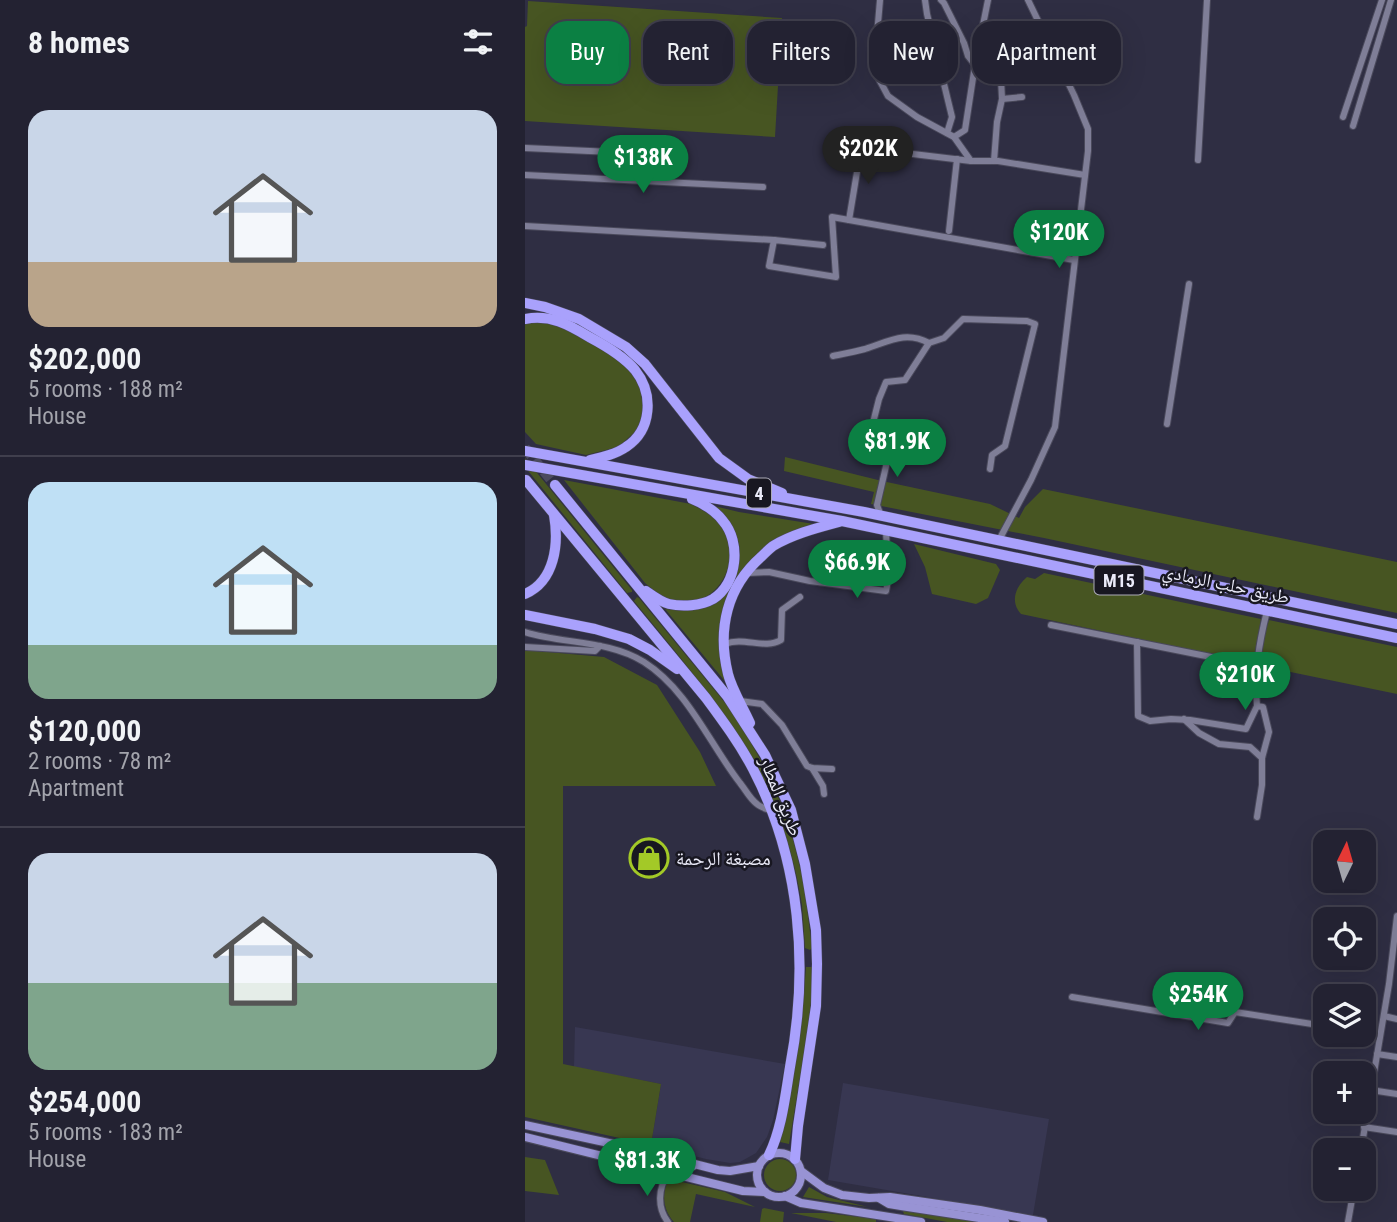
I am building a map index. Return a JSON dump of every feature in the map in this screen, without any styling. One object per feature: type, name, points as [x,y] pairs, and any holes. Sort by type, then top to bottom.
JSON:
[{"type":"highway","points":[[525,303],[579,319],[626,347],[645,365],[719,458],[748,479],[792,498],[864,512]]},
{"type":"highway","points":[[525,319],[547,317],[576,329],[628,363],[641,378],[648,409],[639,435],[618,452],[585,461]]},
{"type":"highway","name":"4","points":[[525,451],[864,512],[996,539]]},
{"type":"highway","name":"4","points":[[525,466],[842,521]]},
{"type":"highway","name":"طريق المطار","points":[[526,480],[727,726],[753,769],[771,811],[791,876],[798,917],[800,992],[792,1061],[778,1130],[769,1155]]},
{"type":"highway","name":"طريق المطار","points":[[555,485],[727,696],[765,755],[791,810],[816,930],[817,957],[815,1006],[795,1159]]},
{"type":"highway","points":[[632,580],[669,604],[694,605],[713,599],[724,587],[736,553],[729,529],[708,506],[682,494]]},
{"type":"highway","points":[[525,594],[545,578],[550,568],[557,535],[554,515]]},
{"type":"highway","name":"طريق حلب الرمادي","points":[[842,521],[1397,638]]},
{"type":"highway","points":[[765,755],[729,676],[724,630],[727,610],[737,586],[749,568],[773,546],[804,532],[842,521]]},
{"type":"highway","name":"طريق حلب الرمادي","points":[[996,539],[1397,624]]},
{"type":"highway","points":[[625,601],[640,590]]},
{"type":"highway","points":[[525,615],[629,639],[650,650],[690,679]]},
{"type":"highway","points":[[800,956],[817,957]]},
{"type":"main road","points":[[525,1125],[632,1148],[699,1166],[730,1171],[759,1166]]},
{"type":"main road","points":[[525,1137],[669,1174],[743,1191],[765,1192],[778,1197],[791,1194],[800,1184],[801,1171]]},
{"type":"main road","points":[[614,1144],[614,1160]]},
{"type":"main road","points":[[629,1164],[632,1148]]},
{"type":"main road","points":[[765,1192],[758,1183],[759,1166],[769,1155],[782,1153],[795,1159],[801,1171],[831,1192],[879,1198],[1005,1222]]},
{"type":"main road","points":[[669,1174],[683,1167],[699,1166]]},
{"type":"main road","points":[[785,1196],[801,1203],[881,1219],[898,1218],[921,1222]]},
{"type":"main road","points":[[869,1198],[881,1219]]},
{"type":"main road","points":[[897,1202],[898,1218]]},
{"type":"main road","points":[[897,1202],[985,1211],[1043,1222]]},
{"type":"street","points":[[880,0],[874,70],[888,96],[917,117],[954,137],[971,160]]},
{"type":"street","points":[[925,0],[952,117],[947,133]]},
{"type":"street","points":[[941,0],[972,61]]},
{"type":"street","points":[[984,21],[988,0]]},
{"type":"street","points":[[996,539],[1031,480],[1055,427],[1088,151],[1088,129],[1075,95],[1028,0]]},
{"type":"street","points":[[1198,160],[1207,0]]},
{"type":"street","points":[[1343,117],[1381,0]]},
{"type":"street","points":[[1353,126],[1391,0]]},
{"type":"street","points":[[954,137],[965,130],[972,84]]},
{"type":"street","points":[[994,161],[1002,84]]},
{"type":"street","points":[[1002,99],[1022,97]]},
{"type":"street","points":[[838,145],[994,161],[1085,175]]},
{"type":"street","points":[[525,148],[654,154]]},
{"type":"street","points":[[849,220],[861,148]]},
{"type":"street","points":[[949,231],[957,159]]},
{"type":"street","points":[[525,176],[763,187]]},
{"type":"street","points":[[774,240],[769,266],[836,277],[832,217],[1074,260]]},
{"type":"street","points":[[525,226],[823,245]]},
{"type":"street","points":[[1167,424],[1189,284]]},
{"type":"street","points":[[870,435],[879,398],[887,382],[905,380],[929,343],[944,338],[963,319],[1027,321],[1035,324],[1005,446],[992,455],[990,469]]},
{"type":"street","points":[[832,356],[893,339],[917,337],[929,343]]},
{"type":"street","points":[[881,516],[877,505],[887,462],[916,449]]},
{"type":"street","points":[[745,574],[769,572],[886,591],[886,530]]},
{"type":"street","points":[[820,582],[838,570]]},
{"type":"street","points":[[725,644],[734,640],[773,645],[781,640],[782,610],[800,597]]},
{"type":"street","points":[[1137,642],[1138,716],[1150,721],[1184,719],[1246,729],[1257,706],[1256,666],[1266,611]]},
{"type":"street","points":[[1051,625],[1256,666]]},
{"type":"street","points":[[525,632],[600,646],[643,661],[666,679],[757,804],[771,811]]},
{"type":"street","points":[[641,645],[643,661]]},
{"type":"street","points":[[525,648],[595,651],[600,646]]},
{"type":"street","points":[[740,701],[762,704],[782,725],[807,766],[832,769]]},
{"type":"street","points":[[1257,706],[1263,707],[1269,732],[1262,758],[1262,785],[1257,817]]},
{"type":"street","points":[[1184,719],[1199,733],[1219,744],[1250,747],[1262,758]]},
{"type":"street","points":[[812,768],[823,786],[824,794]]},
{"type":"street","points":[[1376,1061],[1393,985],[1397,916]]},
{"type":"street","points":[[1072,997],[1228,1023],[1235,1012],[1313,1024]]},
{"type":"street","points":[[1384,1017],[1397,1019]]},
{"type":"street","points":[[1376,1034],[1380,1035]]},
{"type":"street","points":[[1377,1054],[1397,1058]]},
{"type":"street","points":[[1376,1091],[1397,1094]]},
{"type":"street","points":[[1362,1138],[1365,1124]]},
{"type":"street","points":[[1364,1128],[1397,1132]]},
{"type":"street","points":[[668,1222],[660,1205],[662,1185],[669,1174]]},
{"type":"street","points":[[1348,1222],[1352,1201]]},
{"type":"shaded area","points":[[575,1027],[785,1064],[767,1137],[756,1153],[740,1162],[730,1163],[651,1145],[661,1084],[574,1067]]},
{"type":"shaded area","points":[[843,1083],[1049,1119],[1033,1215],[828,1180]]},
{"type":"green space","points":[[528,1],[782,18],[782,21],[747,21],[747,84],[778,84],[775,137],[525,121]]},
{"type":"green space","points":[[532,322],[561,326],[618,359],[632,373],[640,386],[644,413],[637,430],[618,447],[586,455],[536,444],[525,432],[525,324]]},
{"type":"green space","points":[[785,457],[990,504],[1019,518],[1025,507],[1043,489],[1397,562],[1397,613],[871,504],[874,492],[784,471]]},
{"type":"green space","points":[[525,458],[632,592],[627,593],[525,467]]},
{"type":"green space","points":[[564,480],[691,504],[705,512],[718,522],[727,536],[730,552],[722,581],[713,592],[700,600],[685,602],[668,599],[659,594],[645,583]]},
{"type":"green space","points":[[714,506],[820,525],[780,538],[726,604],[728,685],[665,609],[696,610],[708,607],[719,598],[735,575],[740,554],[737,536]]},
{"type":"green space","points":[[914,544],[996,564],[1000,570],[988,598],[976,604],[932,594],[925,567]]},
{"type":"green space","points":[[1044,573],[1261,619],[1253,663],[1021,614],[1015,600],[1019,585],[1027,577],[1035,579]]},
{"type":"green space","points":[[637,597],[735,715],[768,773],[784,811],[804,884],[812,948],[810,950],[805,948],[802,905],[792,857],[763,778],[719,708],[634,601]]},
{"type":"green space","points":[[1269,620],[1397,647],[1397,694],[1257,665]]},
{"type":"green space","points":[[525,650],[604,657],[657,685],[700,752],[716,786],[563,786],[563,1064],[661,1084],[651,1145],[525,1117]]},
{"type":"green space","points":[[806,967],[813,967],[811,1001],[789,1144],[780,1142],[797,1055]]},
{"type":"green space","points":[[525,1157],[545,1160],[559,1195],[525,1191]]},
{"type":"green space","points":[[780,1159],[792,1163],[796,1175],[792,1187],[780,1191],[768,1187],[764,1175],[768,1163]]},
{"type":"green space","points":[[669,1179],[725,1192],[755,1207],[696,1194],[690,1222],[674,1222],[664,1201]]},
{"type":"green space","points":[[809,1187],[827,1197],[868,1207],[803,1197]]},
{"type":"green space","points":[[764,1208],[784,1212],[783,1222],[760,1222]]},
{"type":"green space","points":[[902,1209],[991,1222],[947,1222],[904,1214]]},
{"type":"green space","points":[[791,1213],[826,1213],[876,1219],[876,1222],[836,1222]]},
{"type":"tunnel","points":[[525,448],[555,485]]},
{"type":"place","name":"مصبغة الرحمة","points":[[649,858]]}]
